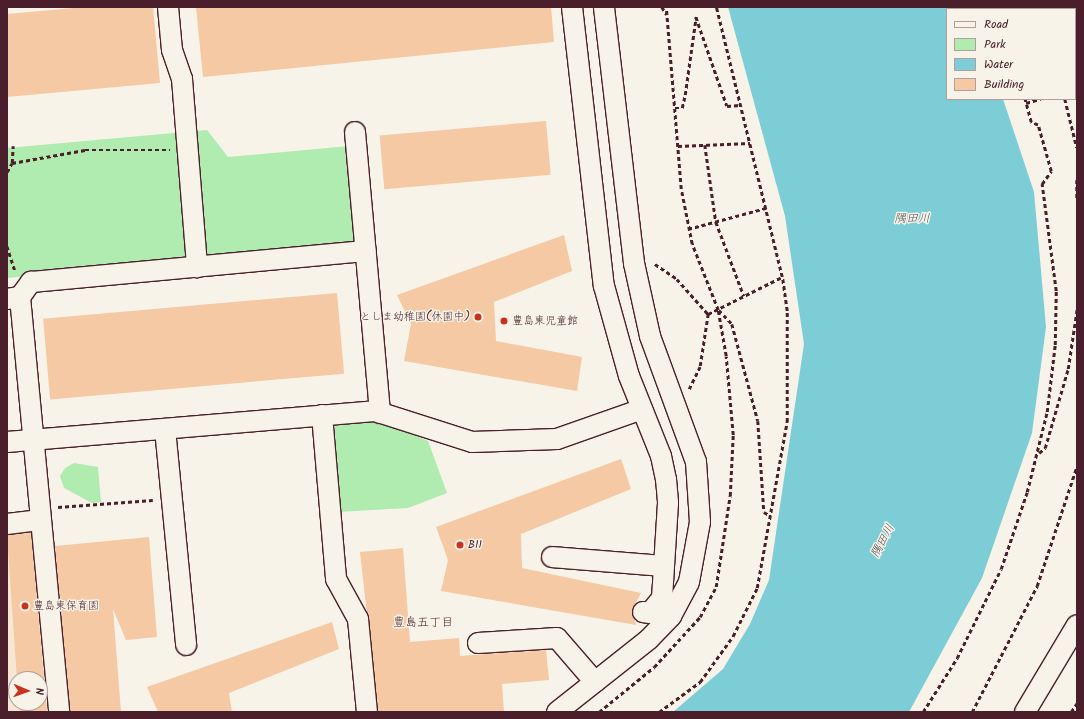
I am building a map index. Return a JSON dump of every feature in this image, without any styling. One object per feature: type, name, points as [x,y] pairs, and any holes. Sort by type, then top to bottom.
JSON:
[{"type":"street","points":[[168,7],[172,50],[182,78],[197,267]]},
{"type":"street","points":[[572,7],[602,275],[616,332],[642,409],[661,456],[666,479],[662,598],[650,613],[643,612]]},
{"type":"street","points":[[557,712],[595,682],[672,616],[682,600],[694,561],[700,529],[700,484],[692,445],[673,401],[650,336],[634,263],[604,7]]},
{"type":"street","points":[[355,132],[380,413]]},
{"type":"street","points":[[59,712],[33,440],[13,298],[31,282],[366,251]]},
{"type":"street","points":[[7,442],[322,415],[380,413],[472,442],[557,439],[642,409]]},
{"type":"street","points":[[322,415],[336,578],[358,619],[367,712]]},
{"type":"street","points":[[165,429],[186,645]]},
{"type":"street","points":[[7,524],[41,514]]},
{"type":"street","points":[[552,557],[663,566]]},
{"type":"street","points":[[1024,712],[1077,625]]},
{"type":"street","points":[[478,643],[556,638],[595,682]]},
{"type":"path","points":[[662,7],[668,16]]},
{"type":"path","points":[[599,712],[654,667],[700,617],[716,587],[727,528],[732,435],[718,310],[688,229],[678,146],[668,16],[666,7]]},
{"type":"path","points":[[659,712],[700,682],[733,636],[757,588],[772,517],[786,422],[787,311],[782,277],[716,7]]},
{"type":"path","points":[[675,108],[682,108],[696,17],[727,106],[740,105]]},
{"type":"path","points":[[923,712],[957,658],[1002,569],[1039,454],[1052,381],[1056,291],[1042,184],[1051,171],[1038,125],[1031,122],[1024,100]]},
{"type":"path","points":[[1026,103],[1036,100]]},
{"type":"path","points":[[1065,100],[1077,148]]},
{"type":"path","points":[[678,146],[750,143]]},
{"type":"path","points":[[705,145],[716,222],[744,296]]},
{"type":"path","points":[[7,172],[12,163],[13,146]]},
{"type":"path","points":[[12,163],[84,150],[188,151]]},
{"type":"path","points":[[1077,180],[1077,198]]},
{"type":"path","points":[[688,229],[766,208]]},
{"type":"path","points":[[7,246],[16,272]]},
{"type":"path","points":[[634,263],[649,261],[677,279],[708,314]]},
{"type":"path","points":[[708,314],[782,277]]},
{"type":"path","points":[[1039,454],[1046,448],[1065,384],[1077,309]]},
{"type":"path","points":[[718,310],[732,324],[758,421],[764,512],[772,517]]},
{"type":"path","points":[[673,401],[686,395],[700,366],[708,314]]},
{"type":"path","points":[[972,712],[1037,586],[1077,466]]},
{"type":"path","points":[[41,514],[156,500]]},
{"type":"path","points":[[1071,712],[1077,703]]},
{"type":"shaded area","name":"豊島東保育園","points":[[36,530],[53,712],[7,712],[7,532]]},
{"type":"green space","points":[[207,130],[228,157],[349,146],[357,247],[7,278],[7,148]]},
{"type":"green space","points":[[377,420],[428,441],[447,493],[408,508],[337,512],[329,425]]},
{"type":"green space","points":[[74,463],[98,467],[101,502],[92,503],[64,488],[60,476],[65,468]]},
{"type":"water","name":"隅田川","points":[[728,7],[973,7],[946,8],[946,100],[1003,100],[1034,192],[1046,327],[1032,433],[982,578],[909,712],[673,712],[723,669],[750,624],[769,580],[804,344],[785,216]]},
{"type":"building","points":[[85,7],[153,7],[160,83],[7,97],[7,14]]},
{"type":"building","points":[[196,7],[551,7],[554,42],[203,77]]},
{"type":"building","points":[[546,121],[551,175],[384,189],[380,136]]},
{"type":"building","points":[[564,235],[572,271],[494,302],[496,341],[582,357],[577,391],[404,361],[411,324],[397,295]]},
{"type":"building","points":[[337,293],[344,374],[50,399],[43,319]]},
{"type":"building","name":"B11","points":[[621,459],[631,489],[521,534],[522,568],[641,593],[632,610],[636,625],[441,591],[448,560],[436,527]]},
{"type":"building","points":[[31,533],[43,671],[16,671],[7,535]]},
{"type":"building","points":[[149,537],[157,637],[126,640],[113,609],[121,712],[70,712],[55,546]]},
{"type":"building","points":[[403,548],[410,642],[459,638],[460,656],[546,650],[549,680],[502,684],[504,712],[378,712],[360,552]]},
{"type":"building","points":[[332,622],[339,649],[229,693],[232,712],[158,712],[147,687]]},
{"type":"building","points":[[20,711],[47,712],[20,712]]},
{"type":"place","name":"としま幼稚園(休園中)","points":[[478,317]]},
{"type":"place","name":"豊島東児童館","points":[[504,321]]},
{"type":"place","name":"B11","points":[[460,545]]},
{"type":"place","name":"豊島東保育園","points":[[25,606]]},
{"type":"district","name":"豊島五丁目","points":[[423,623]]}]
